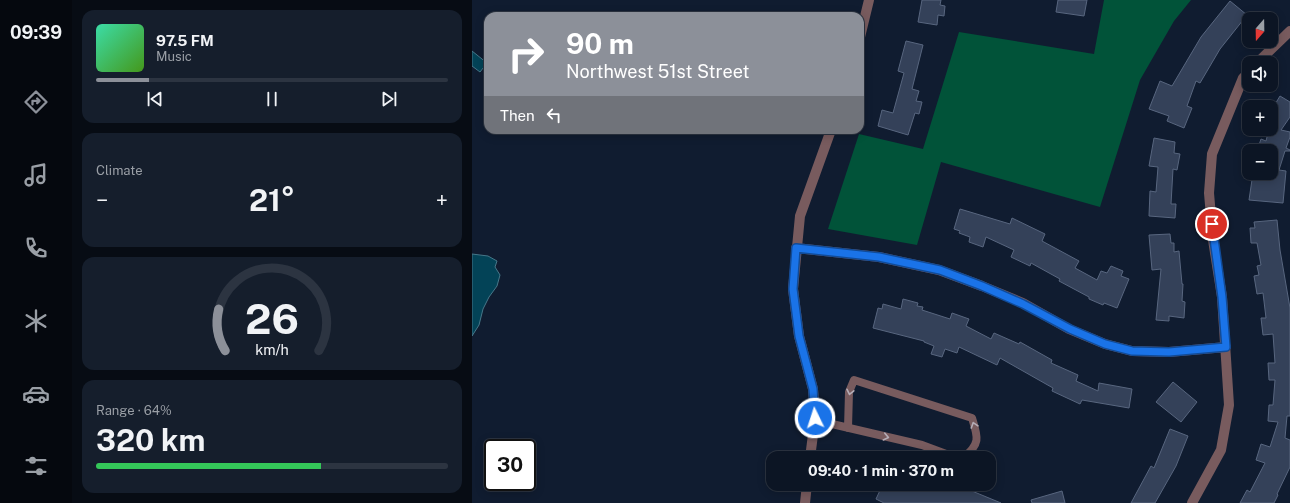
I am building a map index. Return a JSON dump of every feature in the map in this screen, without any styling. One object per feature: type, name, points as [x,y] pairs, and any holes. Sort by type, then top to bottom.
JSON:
[{"type":"street","points":[[864,21],[869,0]]},
{"type":"street","points":[[1264,56],[1290,31]]},
{"type":"street","points":[[1192,503],[1221,450],[1229,405],[1222,297],[1213,240],[1209,193],[1212,154],[1242,78]]},
{"type":"street","points":[[811,451],[815,418],[813,389],[799,336],[793,289],[800,216],[830,134]]},
{"type":"street","points":[[796,248],[879,257],[940,270],[1023,304],[1070,329],[1105,344],[1132,351],[1169,352],[1226,347]]},
{"type":"street","points":[[805,503],[806,491]]},
{"type":"lane","points":[[848,428],[849,392],[854,380],[972,418],[978,436],[972,451]]},
{"type":"lane","points":[[814,427],[832,424],[922,445],[938,451]]},
{"type":"green space","points":[[1104,0],[1191,0],[1174,21],[1140,80],[1100,207],[941,162],[917,245],[828,229],[859,134],[923,149],[959,32],[1094,54]]},
{"type":"water","points":[[472,51],[484,61],[484,67],[480,72],[472,66]]},
{"type":"water","points":[[472,254],[488,256],[497,261],[495,267],[500,275],[497,286],[483,309],[479,325],[472,336]]},
{"type":"building","points":[[922,0],[941,0],[940,5],[945,6],[944,16],[938,15],[937,25],[918,22]]},
{"type":"building","points":[[1058,0],[1087,0],[1084,16],[1056,12]]},
{"type":"building","points":[[1230,1],[1243,12],[1242,12],[1242,21],[1220,49],[1200,83],[1196,81],[1187,106],[1192,108],[1184,128],[1167,121],[1169,116],[1149,109],[1160,81],[1172,86],[1201,37]]},
{"type":"building","points":[[906,41],[923,45],[912,89],[919,91],[916,101],[922,102],[919,114],[915,113],[908,135],[878,126],[882,110],[893,113],[904,73],[898,71]]},
{"type":"building","points":[[1280,96],[1290,102],[1290,117],[1281,130],[1290,132],[1290,137],[1286,148],[1290,151],[1285,151],[1279,170],[1286,171],[1283,203],[1249,200],[1252,180],[1278,180],[1278,144],[1259,144],[1261,139],[1266,141],[1267,136],[1278,136],[1278,100]]},
{"type":"building","points":[[1154,138],[1175,142],[1174,153],[1180,154],[1177,170],[1173,169],[1171,204],[1176,204],[1175,218],[1149,216],[1150,191],[1156,192],[1158,167],[1149,166]]},
{"type":"building","points":[[960,209],[1010,224],[1012,218],[1045,234],[1042,241],[1079,261],[1075,268],[1097,280],[1101,271],[1107,273],[1111,266],[1123,271],[1121,276],[1129,279],[1117,308],[1104,303],[1103,305],[1089,299],[1089,297],[1059,281],[1060,279],[1031,263],[1030,266],[1011,257],[1014,250],[986,237],[983,247],[969,242],[970,237],[959,233],[960,231],[954,229]]},
{"type":"building","points":[[1277,220],[1280,250],[1290,308],[1290,416],[1287,416],[1285,438],[1290,440],[1290,467],[1274,503],[1240,503],[1247,490],[1250,492],[1265,463],[1256,460],[1261,444],[1270,447],[1278,422],[1268,421],[1269,405],[1273,405],[1275,380],[1269,380],[1268,363],[1275,363],[1273,334],[1263,335],[1261,318],[1266,318],[1263,293],[1257,294],[1254,276],[1259,275],[1257,266],[1261,265],[1257,243],[1251,243],[1250,228],[1255,228],[1254,222]]},
{"type":"building","points":[[1170,234],[1171,243],[1174,243],[1174,252],[1179,251],[1183,284],[1182,301],[1185,302],[1184,318],[1169,316],[1169,321],[1156,320],[1161,269],[1152,270],[1149,235]]},
{"type":"building","points":[[903,299],[918,303],[917,306],[923,307],[922,310],[950,319],[952,313],[969,319],[966,326],[991,339],[994,333],[1019,344],[1020,342],[1052,360],[1051,363],[1078,375],[1076,381],[1098,391],[1099,383],[1132,389],[1129,408],[1082,400],[1080,404],[1052,391],[1053,388],[1000,358],[997,365],[959,347],[957,353],[945,349],[942,357],[931,354],[934,346],[924,341],[873,328],[878,308],[882,309],[883,304],[901,309]]},
{"type":"building","points":[[1173,382],[1197,402],[1181,422],[1156,402]]},
{"type":"building","points":[[1170,429],[1188,436],[1176,466],[1155,503],[1131,503],[1151,466],[1154,468]]},
{"type":"building","points":[[880,491],[972,491],[1001,503],[884,503],[876,499]]},
{"type":"building","points":[[1062,491],[1065,503],[1032,503],[1031,500]]},
{"type":"route","points":[[815,418],[813,389],[799,336],[793,289],[796,248],[879,257],[940,270],[1023,304],[1070,329],[1105,344],[1132,351],[1169,352],[1226,347],[1222,297],[1212,224]]}]
